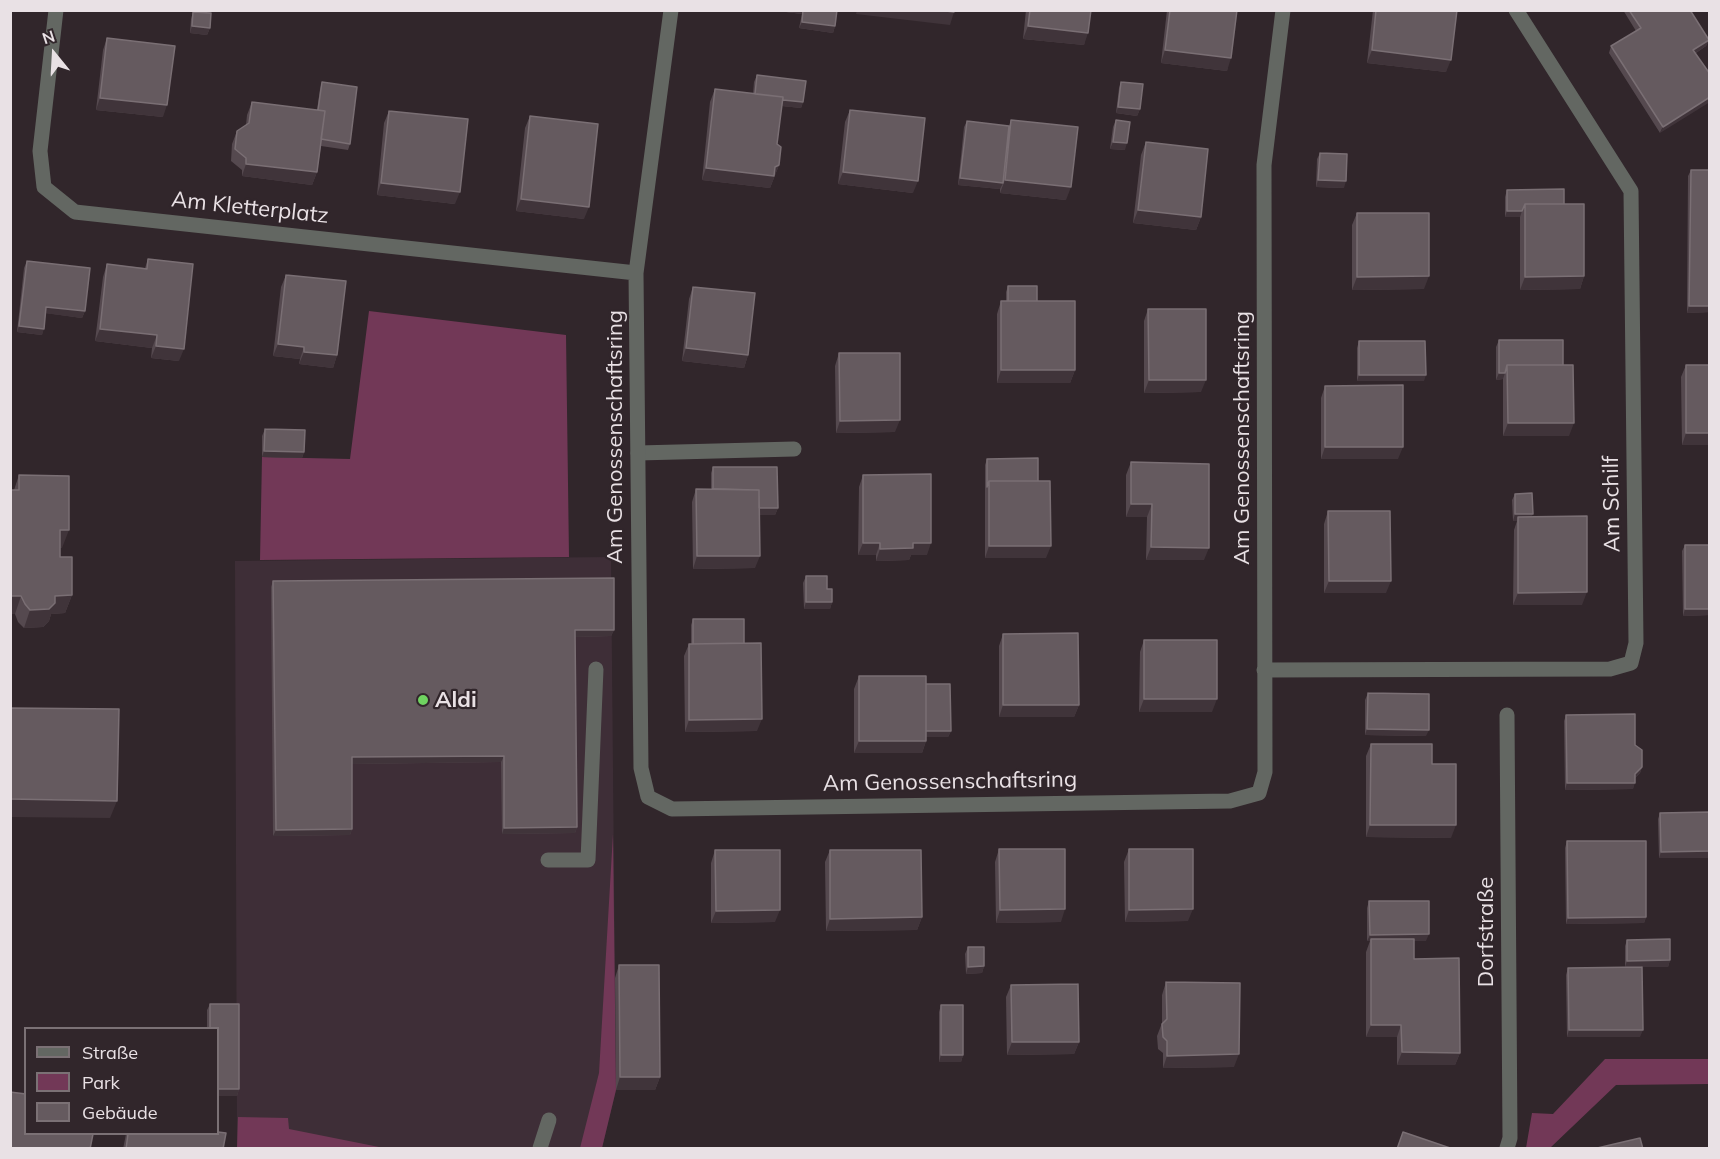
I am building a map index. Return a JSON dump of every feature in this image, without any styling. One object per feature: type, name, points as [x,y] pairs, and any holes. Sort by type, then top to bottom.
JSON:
[{"type":"street","name":"Am Kletterplatz","points":[[56,10],[40,151],[44,188],[75,212],[636,273]]},
{"type":"street","name":"Am Genossenschaftsring","points":[[671,10],[636,273],[641,768],[648,797],[672,809],[1230,801],[1259,793],[1265,772],[1264,165],[1283,10]]},
{"type":"street","name":"Am Schilf","points":[[1264,670],[1610,669],[1631,663],[1636,643],[1631,192],[1516,10]]},
{"type":"street","points":[[638,453],[794,449]]},
{"type":"street","points":[[548,860],[588,860],[596,669]]},
{"type":"street","name":"Dorfstraße","points":[[1507,715],[1510,1138],[1507,1149]]},
{"type":"street","points":[[540,1149],[549,1120]]},
{"type":"shaded area","points":[[611,557],[616,1090],[602,1148],[237,1148],[235,561]]},
{"type":"green space","points":[[369,311],[566,335],[569,557],[260,560],[262,457],[350,459]]},
{"type":"green space","points":[[613,834],[616,1090],[602,1148],[580,1148],[599,1073]]},
{"type":"green space","points":[[1605,1059],[1709,1059],[1709,1084],[1616,1085],[1550,1148],[1526,1148],[1532,1113],[1553,1114]]},
{"type":"green space","points":[[238,1117],[288,1118],[289,1129],[384,1148],[237,1148]]},
{"type":"building","points":[[803,10],[837,10],[835,26],[802,22]]},
{"type":"building","points":[[1030,10],[1091,10],[1088,33],[1028,26]]},
{"type":"building","points":[[1170,10],[1237,10],[1231,58],[1165,50]]},
{"type":"building","points":[[1376,10],[1457,10],[1451,60],[1372,50]]},
{"type":"building","points":[[1629,10],[1690,10],[1709,40],[1693,50],[1710,74],[1710,97],[1663,127],[1611,46],[1641,28]]},
{"type":"building","points":[[193,12],[211,13],[210,28],[192,26]]},
{"type":"building","points":[[107,38],[175,46],[167,105],[100,98]]},
{"type":"building","points":[[757,75],[806,81],[803,102],[755,94]]},
{"type":"building","points":[[322,82],[357,87],[350,144],[321,139],[325,111],[318,110]]},
{"type":"building","points":[[1121,82],[1143,84],[1140,109],[1118,107]]},
{"type":"building","points":[[715,89],[783,97],[777,144],[781,147],[779,165],[775,167],[774,176],[706,168]]},
{"type":"building","points":[[252,102],[325,111],[317,172],[246,164],[246,158],[235,149],[237,131],[249,123]]},
{"type":"building","points":[[850,110],[925,118],[918,181],[843,172]]},
{"type":"building","points":[[389,111],[468,119],[460,192],[381,183]]},
{"type":"building","points":[[530,116],[598,124],[589,207],[521,199]]},
{"type":"building","points":[[1011,120],[1078,127],[1071,187],[1005,180]]},
{"type":"building","points":[[1116,120],[1130,122],[1127,143],[1113,142]]},
{"type":"building","points":[[967,121],[1009,126],[1003,183],[960,178]]},
{"type":"building","points":[[1146,142],[1208,149],[1201,217],[1138,210]]},
{"type":"building","points":[[1320,153],[1347,154],[1346,181],[1318,180]]},
{"type":"building","points":[[1691,170],[1710,170],[1710,306],[1689,306]]},
{"type":"building","points":[[1564,189],[1564,204],[1525,204],[1522,211],[1507,211],[1507,190]]},
{"type":"building","points":[[1525,204],[1584,204],[1584,276],[1525,277]]},
{"type":"building","points":[[1357,213],[1429,213],[1429,276],[1357,277]]},
{"type":"building","points":[[148,259],[193,264],[184,349],[156,346],[157,335],[100,329],[107,264],[147,269]]},
{"type":"building","points":[[27,261],[90,268],[85,311],[46,307],[44,329],[19,326]]},
{"type":"building","points":[[286,275],[346,281],[337,355],[304,352],[304,347],[278,344]]},
{"type":"building","points":[[1008,286],[1037,286],[1037,301],[1008,301]]},
{"type":"building","points":[[693,287],[755,293],[748,355],[686,348]]},
{"type":"building","points":[[1001,301],[1075,301],[1075,370],[1001,370]]},
{"type":"building","points":[[1148,309],[1206,309],[1206,380],[1149,380]]},
{"type":"building","points":[[1499,340],[1563,340],[1563,365],[1507,365],[1505,373],[1499,373]]},
{"type":"building","points":[[1359,341],[1425,341],[1426,375],[1359,375]]},
{"type":"building","points":[[839,353],[900,353],[900,420],[840,421]]},
{"type":"building","points":[[1507,365],[1573,365],[1574,423],[1508,423]]},
{"type":"building","points":[[1686,365],[1710,365],[1710,433],[1686,433]]},
{"type":"building","points":[[1403,385],[1403,447],[1325,447],[1325,386]]},
{"type":"building","points":[[265,429],[305,430],[304,452],[264,451]]},
{"type":"building","points":[[1038,458],[1038,481],[989,481],[987,487],[987,459]]},
{"type":"building","points":[[1131,462],[1209,464],[1209,548],[1151,547],[1152,504],[1131,504]]},
{"type":"building","points":[[713,467],[777,467],[778,508],[759,508],[759,490],[713,489]]},
{"type":"building","points":[[931,474],[931,543],[913,543],[913,548],[880,549],[880,543],[863,543],[863,475]]},
{"type":"building","points":[[19,475],[69,476],[69,530],[60,530],[60,557],[72,557],[72,595],[55,596],[55,603],[49,609],[30,610],[21,596],[10,596],[10,490],[19,490]]},
{"type":"building","points":[[989,481],[1050,481],[1051,546],[989,546]]},
{"type":"building","points":[[696,489],[759,490],[760,556],[697,556]]},
{"type":"building","points":[[1532,493],[1533,514],[1515,514],[1515,494]]},
{"type":"building","points":[[1328,511],[1390,511],[1391,581],[1329,581]]},
{"type":"building","points":[[1587,516],[1587,592],[1518,593],[1518,517]]},
{"type":"building","points":[[1685,545],[1710,545],[1710,609],[1685,609]]},
{"type":"building","points":[[806,576],[827,576],[827,589],[832,589],[832,602],[806,602]]},
{"type":"building","name":"Aldi","points":[[614,578],[614,630],[575,630],[577,827],[504,828],[504,756],[352,757],[352,829],[276,830],[273,581]]},
{"type":"building","points":[[693,619],[744,619],[744,643],[693,644]]},
{"type":"building","points":[[1078,633],[1079,705],[1003,705],[1003,634]]},
{"type":"building","points":[[1144,640],[1217,640],[1217,699],[1144,699]]},
{"type":"building","points":[[761,643],[762,719],[689,720],[689,644]]},
{"type":"building","points":[[859,676],[926,676],[926,741],[859,741]]},
{"type":"building","points":[[926,684],[950,684],[951,731],[926,731]]},
{"type":"building","points":[[1368,693],[1429,694],[1429,730],[1367,729]]},
{"type":"building","points":[[10,708],[119,709],[117,801],[10,799]]},
{"type":"building","points":[[1635,714],[1635,745],[1642,750],[1642,767],[1635,774],[1635,783],[1567,783],[1566,715]]},
{"type":"building","points":[[1371,744],[1432,744],[1432,764],[1456,764],[1456,825],[1370,825]]},
{"type":"building","points":[[1710,812],[1710,851],[1661,852],[1660,813]]},
{"type":"building","points":[[1567,841],[1646,841],[1646,917],[1568,918]]},
{"type":"building","points":[[999,849],[1065,849],[1065,909],[1000,910]]},
{"type":"building","points":[[1129,849],[1193,849],[1193,909],[1129,910]]},
{"type":"building","points":[[715,850],[780,850],[780,910],[716,911]]},
{"type":"building","points":[[830,850],[921,850],[922,917],[830,919]]},
{"type":"building","points":[[1369,901],[1429,901],[1429,934],[1370,935]]},
{"type":"building","points":[[1371,939],[1414,939],[1414,959],[1459,958],[1460,1053],[1402,1052],[1401,1025],[1371,1025]]},
{"type":"building","points":[[1670,939],[1670,960],[1627,961],[1627,940]]},
{"type":"building","points":[[968,947],[984,947],[984,966],[968,967]]},
{"type":"building","points":[[619,965],[659,965],[660,1077],[620,1077]]},
{"type":"building","points":[[1642,967],[1643,1030],[1569,1030],[1568,968]]},
{"type":"building","points":[[1166,982],[1240,983],[1239,1054],[1167,1056],[1167,1041],[1163,1037],[1162,1024],[1167,1019]]},
{"type":"building","points":[[1078,984],[1079,1042],[1012,1042],[1011,985]]},
{"type":"building","points":[[210,1004],[239,1004],[239,1089],[219,1089],[219,1027],[210,1027]]},
{"type":"building","points":[[941,1005],[963,1005],[963,1055],[941,1055]]},
{"type":"building","points":[[10,1092],[24,1094],[24,1135],[93,1135],[90,1149],[10,1149]]},
{"type":"building","points":[[219,1132],[226,1133],[223,1149],[126,1149],[128,1135],[219,1135]]},
{"type":"building","points":[[1403,1132],[1453,1149],[1397,1149]]},
{"type":"building","points":[[1640,1138],[1643,1149],[1593,1149]]},
{"type":"place","name":"Aldi","points":[[423,700]]}]
